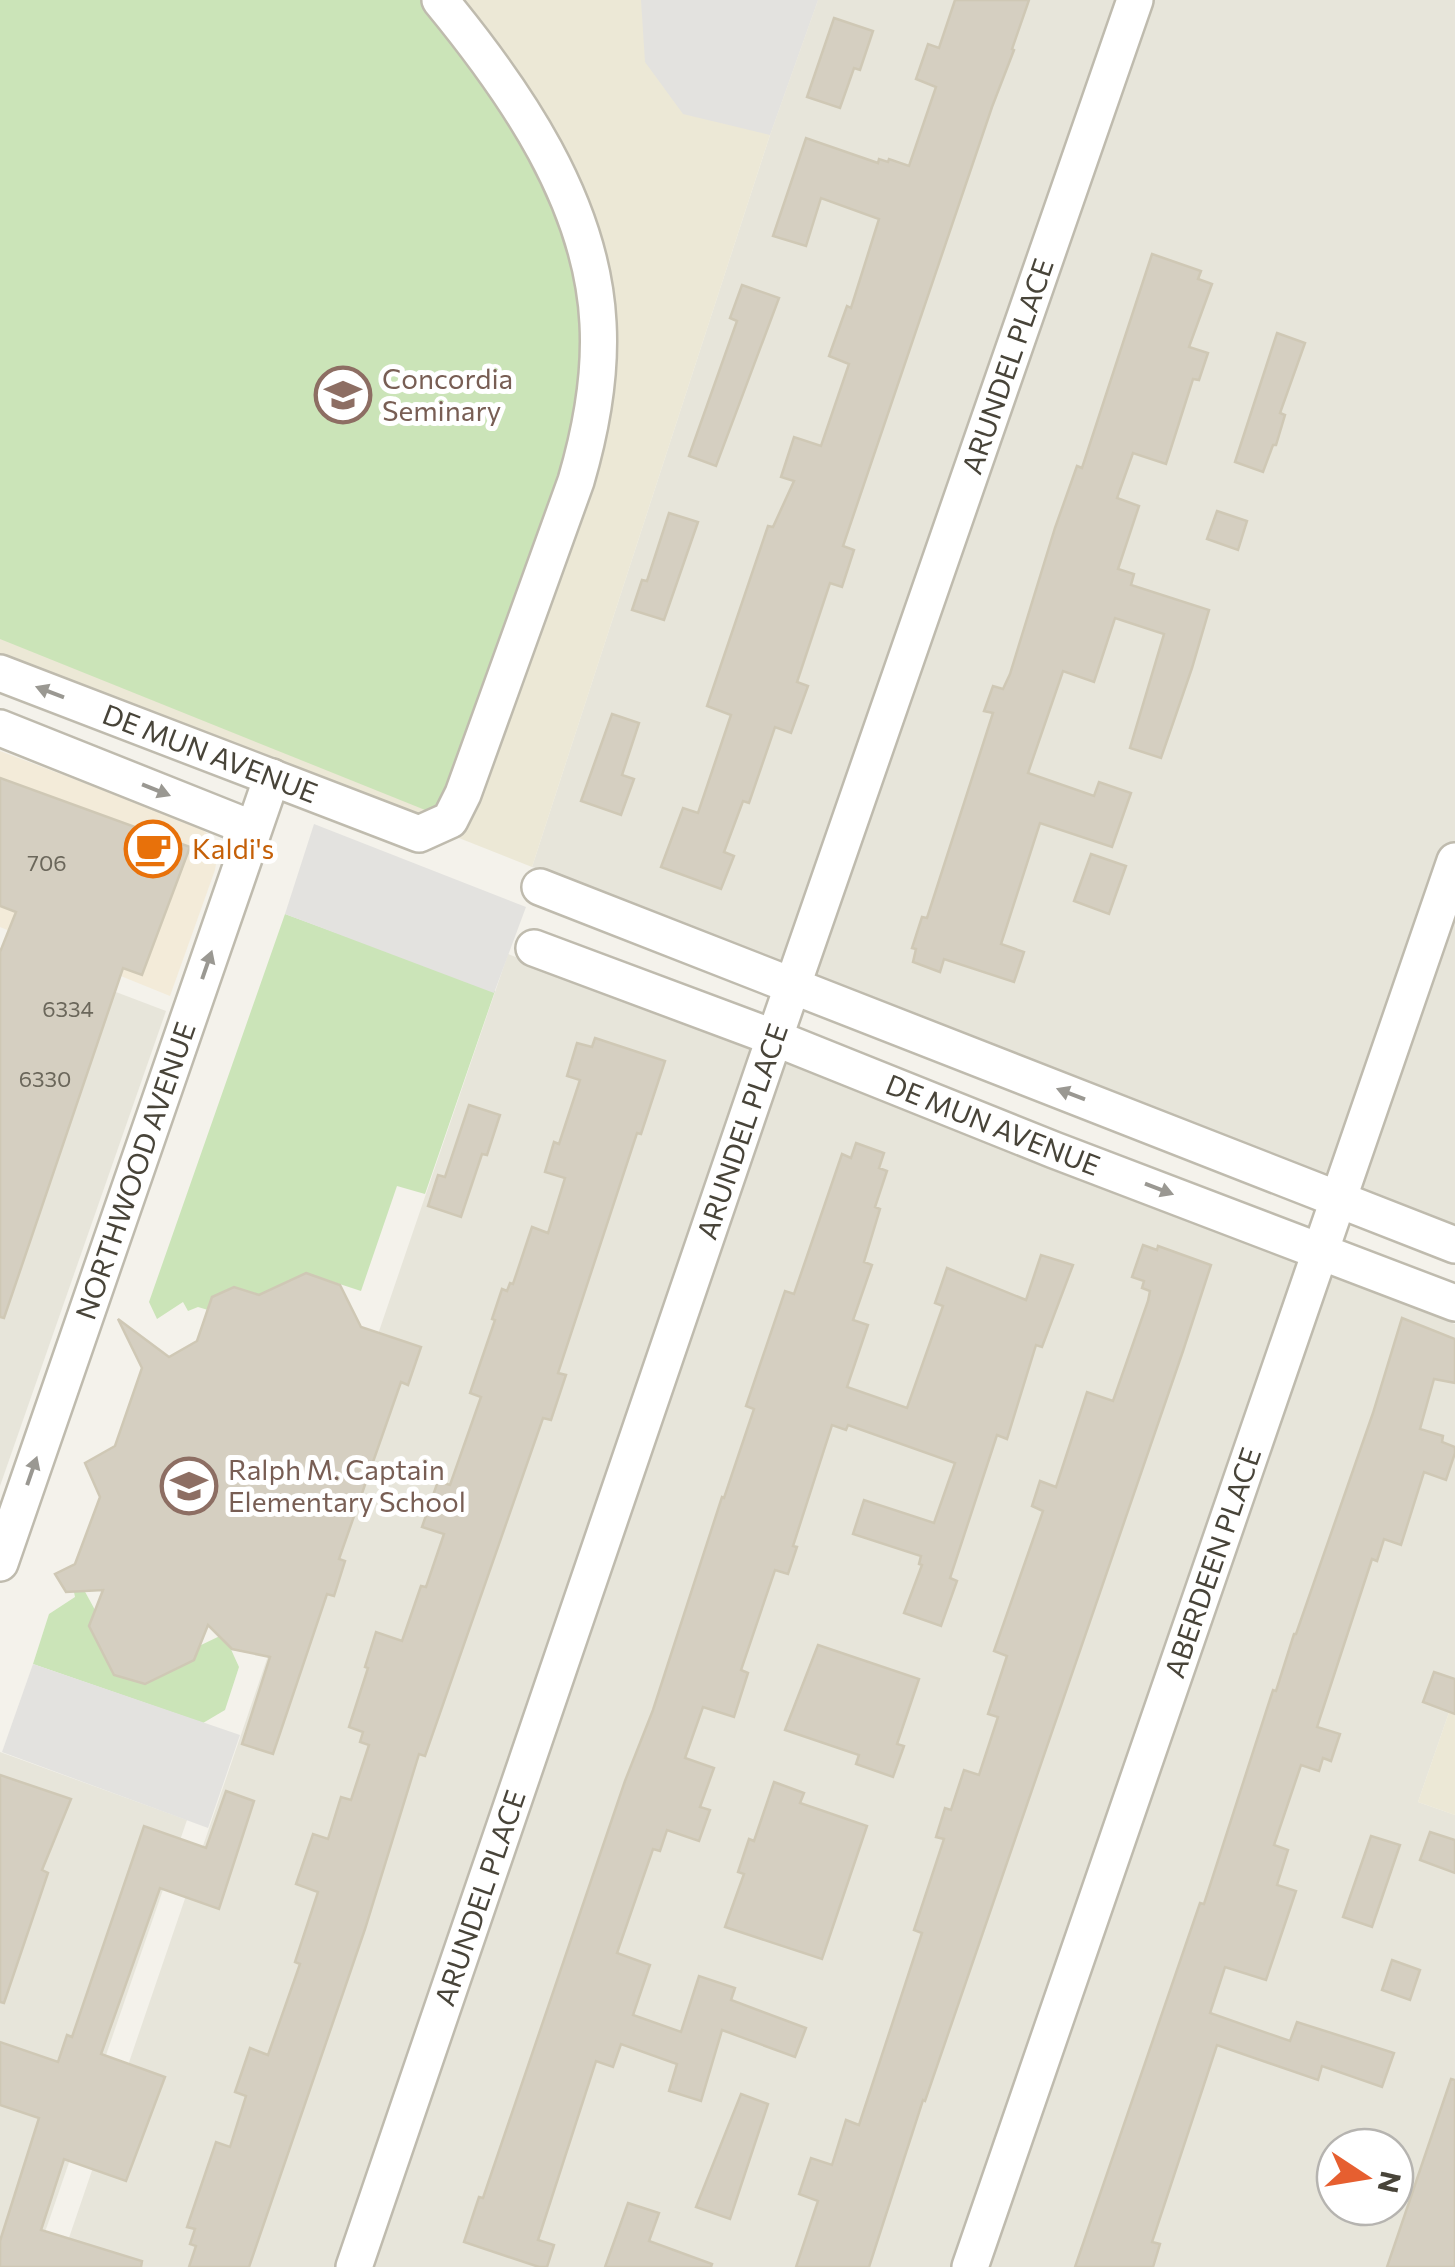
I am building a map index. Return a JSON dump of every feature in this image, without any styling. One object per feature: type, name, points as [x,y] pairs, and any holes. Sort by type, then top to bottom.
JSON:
[{"type":"street","name":"DE MUN AVENUE","points":[[0,673],[419,834],[450,820],[576,481],[596,388],[598,322],[586,245],[554,166],[517,106],[440,0]]},
{"type":"street","name":"ARUNDEL PLACE","points":[[354,2267],[1136,0]]},
{"type":"street","name":"DE MUN AVENUE","points":[[0,728],[253,828]]},
{"type":"street","name":"NORTHWOOD AVENUE","points":[[0,1563],[272,778]]},
{"type":"street","name":"ABERDEEN PLACE","points":[[970,2267],[1455,860]]},
{"type":"street","name":"DE MUN AVENUE","points":[[540,887],[1455,1245]]},
{"type":"street","name":"DE MUN AVENUE","points":[[534,948],[1455,1304]]},
{"type":"shaded area","name":"Concordia Seminary","points":[[0,0],[818,0],[770,135],[532,867],[0,656]]},
{"type":"shaded area","points":[[641,0],[818,0],[770,135],[683,114],[645,62]]},
{"type":"shaded area","points":[[818,0],[1455,0],[1455,1230],[532,867],[770,135]]},
{"type":"shaded area","points":[[0,751],[198,826],[211,837],[218,851],[215,870],[170,996],[0,927]]},
{"type":"shaded area","points":[[314,824],[526,907],[494,993],[285,914]]},
{"type":"shaded area","points":[[0,948],[166,1011],[0,1486]]},
{"type":"shaded area","points":[[508,954],[1455,1324],[1455,1695],[1418,1802],[1455,1815],[1455,2267],[59,2267]]},
{"type":"shaded area","points":[[33,1664],[240,1735],[208,1828],[2,1752]]},
{"type":"shaded area","points":[[1455,1695],[1455,1815],[1418,1802]]},
{"type":"shaded area","points":[[0,1752],[187,1820],[33,2267],[0,2267]]},
{"type":"green space","name":"Concordia Seminary","points":[[0,0],[440,0],[554,167],[596,388],[450,820],[0,639]]},
{"type":"green space","points":[[285,914],[495,991],[425,1194],[397,1186],[361,1291],[306,1273],[269,1299],[234,1287],[213,1297],[208,1310],[198,1307],[188,1311],[183,1302],[157,1319],[149,1302]]},
{"type":"green space","points":[[83,1588],[95,1610],[89,1627],[114,1675],[146,1684],[193,1660],[199,1646],[224,1634],[239,1667],[225,1710],[203,1723],[33,1664],[49,1614]]},
{"type":"building","points":[[955,0],[1029,0],[843,546],[854,550],[842,587],[830,583],[797,682],[808,686],[791,733],[775,727],[749,803],[743,801],[724,852],[734,856],[721,889],[661,867],[683,808],[698,813],[731,715],[707,706],[768,526],[773,527],[794,481],[781,477],[794,437],[821,446],[849,364],[829,356],[847,306],[851,308],[879,219],[821,198],[806,246],[773,236],[806,138],[878,163],[879,159],[889,159],[909,166],[936,87],[916,79],[928,44],[939,48]]},
{"type":"building","points":[[834,18],[873,31],[860,70],[854,68],[840,108],[807,97]]},
{"type":"building","points":[[1152,254],[1201,271],[1198,279],[1212,284],[1189,347],[1208,353],[1199,380],[1193,379],[1166,464],[1133,453],[1117,498],[1139,506],[1118,569],[1134,574],[1131,585],[1209,610],[1192,668],[1161,758],[1130,748],[1164,634],[1115,618],[1094,682],[1063,671],[1028,773],[1094,796],[1099,782],[1131,793],[1112,847],[1040,823],[1001,944],[1024,952],[1014,982],[944,959],[940,972],[913,962],[916,949],[912,948],[922,917],[927,918],[993,713],[984,711],[993,686],[1003,689],[1010,674],[1055,528],[1077,466],[1082,468]]},
{"type":"building","points":[[742,285],[779,298],[716,466],[689,456],[737,321],[730,318]]},
{"type":"building","points":[[1277,333],[1305,343],[1280,413],[1285,415],[1276,445],[1263,472],[1235,462]]},
{"type":"building","points":[[1217,511],[1247,521],[1238,550],[1207,539]]},
{"type":"building","points":[[669,513],[698,522],[664,620],[632,610],[642,580],[647,581]]},
{"type":"building","points":[[612,714],[639,723],[622,775],[634,779],[621,815],[581,801]]},
{"type":"building","points":[[0,778],[190,847],[142,975],[123,968],[4,1318],[0,1317],[0,952],[16,912],[0,906]]},
{"type":"building","points":[[1091,854],[1126,866],[1109,914],[1074,901]]},
{"type":"building","points":[[595,1038],[665,1061],[641,1134],[637,1133],[558,1373],[566,1375],[551,1420],[543,1418],[425,1756],[419,1754],[365,1929],[249,2267],[189,2267],[196,2246],[190,2244],[195,2229],[187,2227],[216,2142],[230,2147],[246,2096],[235,2092],[250,2048],[268,2055],[300,1964],[295,1962],[318,1892],[296,1884],[313,1834],[328,1839],[341,1797],[351,1800],[369,1745],[360,1742],[363,1732],[349,1727],[376,1632],[402,1641],[421,1586],[426,1587],[444,1534],[422,1527],[438,1481],[450,1485],[481,1397],[470,1393],[502,1289],[507,1291],[513,1284],[532,1227],[548,1233],[565,1178],[545,1172],[554,1142],[559,1144],[580,1080],[567,1076],[577,1043],[592,1047]]},
{"type":"building","points":[[469,1105],[500,1115],[461,1217],[428,1206],[438,1175],[445,1177]]},
{"type":"building","points":[[856,1143],[884,1153],[879,1168],[887,1171],[864,1262],[872,1265],[853,1320],[868,1325],[847,1387],[907,1408],[943,1306],[935,1303],[947,1268],[1026,1300],[1041,1255],[1073,1265],[1042,1347],[1036,1345],[1007,1439],[997,1435],[950,1578],[957,1581],[941,1626],[904,1613],[922,1565],[921,1556],[853,1534],[864,1500],[934,1523],[955,1463],[848,1425],[846,1430],[832,1425],[793,1546],[797,1547],[788,1574],[775,1570],[741,1670],[748,1673],[734,1717],[703,1707],[685,1758],[714,1768],[700,1807],[710,1810],[699,1841],[667,1830],[660,1851],[653,1849],[617,1953],[650,1965],[633,2015],[681,2032],[699,1976],[735,1988],[731,2000],[806,2028],[795,2057],[722,2030],[701,2101],[669,2091],[677,2064],[621,2044],[613,2067],[596,2061],[538,2240],[554,2245],[547,2267],[539,2267],[464,2242],[479,2197],[483,2198],[625,1781],[653,1710],[754,1409],[746,1406],[785,1291],[794,1294],[842,1154],[851,1158]]},
{"type":"building","points":[[1143,1245],[1157,1250],[1158,1246],[1211,1265],[1183,1351],[923,2100],[869,2267],[796,2267],[818,2201],[799,2194],[811,2158],[832,2165],[846,2120],[859,2125],[922,1933],[914,1930],[944,1839],[936,1837],[945,1808],[951,1810],[964,1770],[979,1775],[998,1717],[988,1714],[1007,1656],[994,1651],[1043,1511],[1032,1506],[1040,1481],[1056,1487],[1087,1392],[1113,1401],[1148,1301],[1150,1291],[1142,1288],[1144,1281],[1132,1277]]},
{"type":"building","name":"Ralph M. Captain Elementary School","points":[[306,1273],[340,1285],[361,1327],[421,1347],[408,1385],[401,1382],[339,1559],[345,1561],[334,1596],[327,1594],[273,1754],[242,1744],[270,1657],[232,1649],[208,1625],[194,1660],[145,1684],[114,1675],[89,1626],[103,1590],[66,1592],[55,1574],[75,1564],[100,1497],[85,1463],[115,1446],[142,1368],[118,1319],[169,1357],[197,1341],[212,1297],[234,1287],[259,1295]]},
{"type":"building","points":[[1402,1318],[1455,1339],[1455,1383],[1434,1379],[1420,1429],[1443,1436],[1442,1442],[1455,1447],[1455,1453],[1446,1480],[1424,1472],[1401,1545],[1384,1539],[1377,1561],[1372,1559],[1317,1727],[1340,1734],[1331,1761],[1323,1758],[1319,1771],[1301,1765],[1274,1845],[1288,1850],[1277,1885],[1296,1891],[1266,1980],[1225,1967],[1210,2013],[1290,2041],[1297,2022],[1394,2053],[1382,2087],[1322,2066],[1318,2080],[1217,2045],[1152,2242],[1160,2244],[1153,2267],[1075,2267],[1200,1903],[1204,1904],[1273,1690],[1276,1691],[1373,1413]]},
{"type":"building","points":[[818,1645],[919,1679],[897,1744],[904,1746],[893,1777],[856,1764],[859,1755],[785,1730]]},
{"type":"building","points":[[1434,1672],[1455,1679],[1455,1714],[1423,1702]]},
{"type":"building","points":[[0,1775],[71,1799],[42,1870],[48,1873],[4,2003],[0,2002]]},
{"type":"building","points":[[774,1782],[804,1793],[800,1803],[867,1826],[822,1959],[725,1927],[744,1874],[738,1872],[749,1839],[754,1841]]},
{"type":"building","points":[[226,1791],[254,1801],[219,1909],[160,1888],[101,2054],[165,2077],[126,2181],[64,2159],[41,2230],[142,2261],[141,2267],[0,2267],[0,2241],[39,2118],[0,2105],[0,2042],[58,2062],[67,2035],[72,2037],[144,1826],[206,1848]]},
{"type":"building","points":[[1430,1832],[1455,1840],[1455,1873],[1420,1860]]},
{"type":"building","points":[[1371,1836],[1400,1845],[1372,1927],[1343,1917]]},
{"type":"building","points":[[1392,1960],[1420,1970],[1410,2000],[1382,1990]]},
{"type":"building","points":[[1451,2079],[1455,2080],[1455,2267],[1387,2267],[1401,2227],[1415,2227],[1415,2185]]},
{"type":"building","points":[[741,2094],[768,2104],[730,2219],[696,2207]]},
{"type":"building","points":[[628,2203],[659,2213],[649,2241],[712,2264],[711,2267],[605,2267]]},
{"type":"place","name":"Concordia Seminary","points":[[343,395]]},
{"type":"place","name":"Kaldi's","points":[[153,849]]},
{"type":"place","name":"Ralph M. Captain Elementary School","points":[[189,1486]]}]
